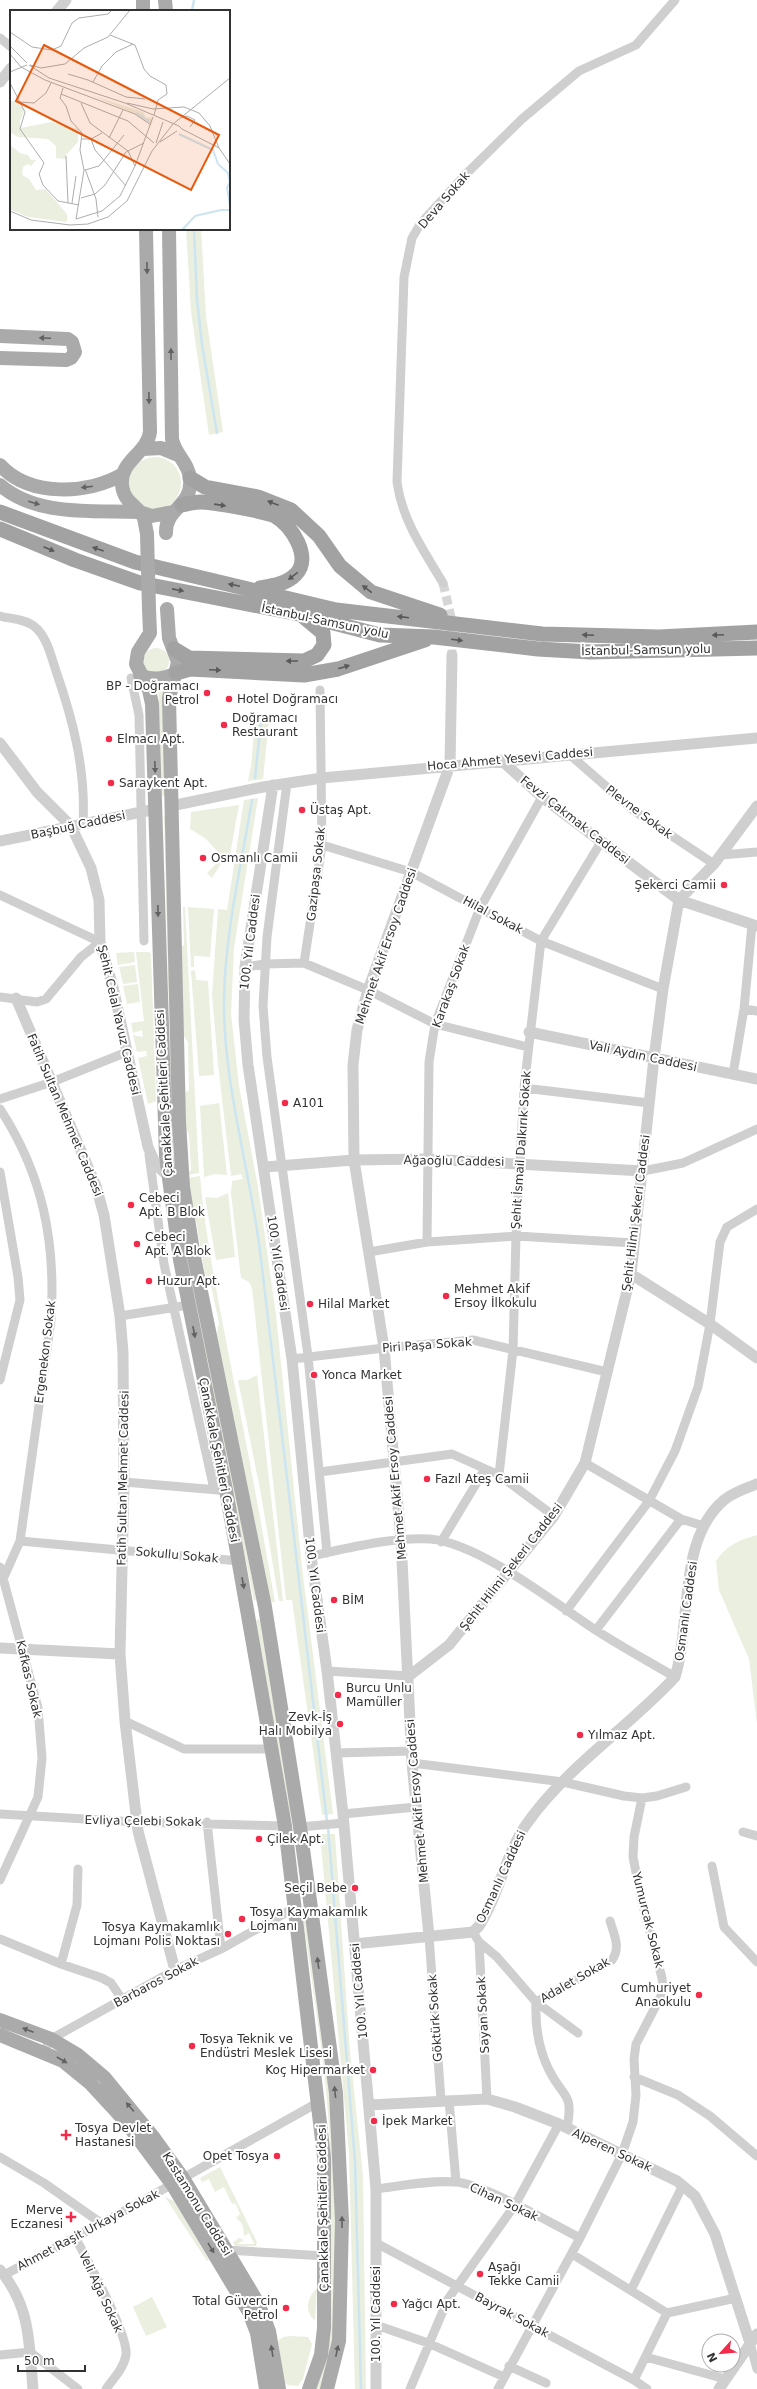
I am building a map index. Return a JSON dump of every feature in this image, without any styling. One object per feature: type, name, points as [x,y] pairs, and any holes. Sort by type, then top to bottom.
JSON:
[{"type":"highway","points":[[190,478],[205,487],[258,497],[291,510],[319,536],[340,566],[371,592],[469,625]]},
{"type":"highway","points":[[177,509],[200,502],[247,509],[274,516],[291,529],[300,545],[301,567],[296,575],[279,585],[252,589]]},
{"type":"highway","name":"İstanbul-Samsun yolu","points":[[0,512],[135,562],[336,610],[542,634],[622,637],[757,632]]},
{"type":"highway","name":"İstanbul-Samsun yolu","points":[[0,529],[75,560],[140,583],[300,614],[380,635],[434,637],[538,649],[590,652],[757,648]]},
{"type":"highway","points":[[174,649],[189,658],[304,661],[317,654],[324,645],[323,633],[300,614]]},
{"type":"highway","points":[[176,673],[190,669],[304,676],[338,669],[434,637]]},
{"type":"main road","points":[[165,0],[166,10]]},
{"type":"main road","points":[[139,512],[130,505],[122,485],[123,474],[130,461],[143,449],[150,432],[146,230]]},
{"type":"main road","points":[[166,533],[167,519],[188,495],[190,478],[187,467],[178,456],[172,439],[169,230]]},
{"type":"main road","points":[[0,336],[68,340],[72,342],[75,352],[71,358],[66,360],[0,358]]},
{"type":"main road","points":[[143,449],[161,448],[178,456]]},
{"type":"main road","points":[[0,465],[9,475],[26,484],[62,489],[102,484],[123,474]]},
{"type":"main road","points":[[0,485],[19,498],[51,507],[139,512],[152,516],[177,509]]},
{"type":"main road","name":"Çanakkale Şehitleri Caddesi","points":[[139,512],[143,518],[146,534],[150,633],[141,647],[136,659],[135,676],[149,690],[152,704],[156,809],[162,1096],[168,1176],[176,1189],[195,1265],[265,1607],[300,1826],[336,2093],[341,2174],[339,2341],[327,2389]]},
{"type":"main road","name":"Çanakkale Şehitleri Caddesi","points":[[167,608],[168,633],[178,662],[169,698],[179,1122],[176,1189],[189,1305],[220,1490],[239,1560],[273,1749],[296,1905],[319,2102],[324,2157],[325,2256],[323,2342],[309,2389]]},
{"type":"main road","points":[[141,647],[159,641],[166,643],[174,649]]},
{"type":"main road","points":[[135,676],[157,679],[176,673]]},
{"type":"main road","points":[[156,809],[172,806]]},
{"type":"main road","points":[[248,1610],[265,1607]]},
{"type":"main road","points":[[285,1826],[300,1826]]},
{"type":"main road","points":[[296,1905],[310,1900]]},
{"type":"main road","name":"Kastamonu Caddesi","points":[[0,2020],[48,2045]]},
{"type":"main road","name":"Kastamonu Caddesi","points":[[0,2035],[48,2045],[78,2055],[104,2077],[135,2114],[178,2181],[226,2250],[258,2303],[267,2324],[278,2389]]},
{"type":"main road","name":"Kastamonu Caddesi","points":[[178,2181],[254,2322],[266,2389]]},
{"type":"street","points":[[58,10],[66,0]]},
{"type":"street","name":"Deva Sokak","points":[[443,583],[415,537],[399,496],[397,482],[404,277],[412,238],[421,223],[465,175],[522,119],[579,71],[636,45],[675,0]]},
{"type":"street","points":[[0,38],[10,46]]},
{"type":"street","points":[[0,82],[10,69]]},
{"type":"street","points":[[0,616],[28,622],[35,627],[48,648],[76,737],[83,790],[83,823]]},
{"type":"street","name":"Mehmet Akif Ersoy Caddesi","points":[[429,1936],[412,1763],[409,1676],[401,1540],[384,1348],[354,1160],[354,1046],[368,990],[450,765],[452,655]]},
{"type":"street","name":"Çanakkale Şehitleri Caddesi","points":[[135,676],[139,714],[144,941]]},
{"type":"street","name":"Gazipaşa Sokak","points":[[304,963],[322,845],[320,690]]},
{"type":"street","name":"Hoca Ahmet Yesevi Caddesi","points":[[172,806],[242,790],[322,778],[502,760],[757,738]]},
{"type":"street","name":"Şehit Celal Yavuz Caddesi","points":[[0,743],[37,792],[71,826],[85,854],[97,890],[100,942],[113,987],[148,1147],[156,1165],[168,1176]]},
{"type":"street","name":"Plevne Sokak","points":[[569,754],[633,810],[714,864]]},
{"type":"street","name":"Fevzi Çakmak Caddesi","points":[[502,760],[542,797],[679,900],[755,925]]},
{"type":"street","name":"100. Yıl Caddesi","points":[[287,783],[265,964],[264,1020],[308,1356],[327,1553]]},
{"type":"street","name":"100. Yıl Caddesi","points":[[268,786],[245,967],[243,992],[246,1042],[292,1359],[311,1556],[337,1753],[340,1820],[354,1944],[376,2189],[376,2389]]},
{"type":"street","name":"Karakaş Sokak","points":[[427,1242],[429,1062],[435,1024],[480,908],[542,797]]},
{"type":"street","points":[[679,900],[714,864],[757,806]]},
{"type":"street","name":"Başbuğ Caddesi","points":[[0,842],[83,823],[156,809]]},
{"type":"street","name":"Şehit İsmail Dalkırık Sokak","points":[[499,1475],[513,1350],[516,1236],[524,1088],[541,941],[601,842]]},
{"type":"street","name":"Hilal Sokak","points":[[322,845],[411,872],[541,941],[663,989]]},
{"type":"street","points":[[721,855],[757,852]]},
{"type":"street","points":[[142,884],[157,884]]},
{"type":"street","points":[[0,895],[100,942],[81,957],[46,999],[37,1002],[0,997]]},
{"type":"street","name":"Şehit Hilmi Şekeri Caddesi","points":[[409,1676],[449,1645],[510,1572],[554,1516],[585,1463],[631,1274],[654,1058],[663,989],[679,900]]},
{"type":"street","points":[[734,1074],[755,925]]},
{"type":"street","points":[[245,967],[265,964],[304,963],[368,990],[435,1024],[528,1047]]},
{"type":"street","name":"Fatih Sultan Mehmet Caddesi","points":[[16,998],[99,1195],[120,1316],[123,1361],[124,1482],[120,1654],[125,1721],[136,1822],[175,1970]]},
{"type":"street","points":[[744,1010],[757,1011]]},
{"type":"street","name":"Vali Aydın Caddesi","points":[[530,1032],[757,1079]]},
{"type":"street","points":[[0,1099],[52,1082],[127,1052]]},
{"type":"street","points":[[524,1088],[649,1103]]},
{"type":"street","name":"Ergenekon Sokak","points":[[0,1108],[19,1139],[29,1161],[47,1227],[52,1265],[51,1320],[20,1541],[4,1577]]},
{"type":"street","points":[[643,1171],[683,1163],[757,1129]]},
{"type":"street","name":"Çanakkale Şehitleri Caddesi","points":[[148,1147],[160,1241],[174,1307],[220,1490]]},
{"type":"street","name":"Ağaoğlu Caddesi","points":[[265,1167],[354,1160],[427,1159],[521,1162],[643,1171]]},
{"type":"street","points":[[0,1172],[20,1295],[18,1312],[1,1375]]},
{"type":"street","points":[[566,1611],[649,1502],[675,1452],[698,1387],[710,1324],[720,1242],[727,1227],[757,1209]]},
{"type":"street","points":[[369,1252],[427,1242],[516,1236],[634,1243]]},
{"type":"street","points":[[631,1274],[710,1324],[757,1358]]},
{"type":"street","points":[[120,1316],[189,1305]]},
{"type":"street","name":"Piri Paşa Sokak","points":[[292,1359],[384,1348],[473,1340],[607,1372]]},
{"type":"street","points":[[320,1472],[394,1460],[452,1454],[499,1475],[554,1516]]},
{"type":"street","points":[[585,1463],[649,1502],[681,1519],[704,1526]]},
{"type":"street","points":[[441,1542],[485,1469]]},
{"type":"street","points":[[124,1482],[220,1490]]},
{"type":"street","name":"Osmanlı Caddesi","points":[[354,1944],[473,1932],[484,1919],[513,1848],[526,1824],[563,1782],[675,1677],[680,1662],[691,1569],[704,1526],[724,1500],[736,1492],[757,1484]]},
{"type":"street","points":[[596,1630],[681,1519]]},
{"type":"street","points":[[311,1556],[401,1540],[432,1539],[464,1548],[510,1572],[566,1611],[675,1677]]},
{"type":"street","name":"Sokullu Sokak","points":[[20,1541],[239,1560]]},
{"type":"street","name":"Kafkas Sokak","points":[[0,1567],[4,1577],[38,1708],[42,1742],[40,1791],[30,1817],[0,1880]]},
{"type":"street","points":[[0,1648],[120,1654]]},
{"type":"street","points":[[327,1672],[409,1676]]},
{"type":"street","points":[[125,1721],[184,1749],[273,1749]]},
{"type":"street","points":[[337,1753],[412,1750]]},
{"type":"street","points":[[412,1763],[563,1782],[603,1792],[642,1798],[686,1787]]},
{"type":"street","name":"Yumurcak Sokak","points":[[498,2389],[531,2325],[572,2254],[622,2154],[635,2109],[634,2077],[636,2044],[663,1992],[662,1978],[633,1857],[634,1837],[642,1798]]},
{"type":"street","points":[[300,1826],[317,1825],[416,1807]]},
{"type":"street","name":"Evliya Çelebi Sokak","points":[[0,1814],[30,1817],[136,1822],[207,1822],[285,1826]]},
{"type":"street","points":[[207,1822],[221,1949]]},
{"type":"street","points":[[743,1832],[757,1836]]},
{"type":"street","points":[[712,1866],[724,1927],[757,1962]]},
{"type":"street","points":[[62,1964],[77,1905],[78,1869]]},
{"type":"street","name":"Barbaros Sokak","points":[[48,2045],[122,1999],[175,1970],[221,1949],[296,1905]]},
{"type":"street","name":"Adalet Sokak","points":[[563,2126],[570,2109],[569,2101],[550,2072],[541,2049],[537,2036],[536,2002],[612,1960],[616,1955],[616,1944],[610,1921]]},
{"type":"street","name":"Sayan Sokak","points":[[473,1932],[479,1942],[487,2099]]},
{"type":"street","name":"Göktürk Sokak","points":[[429,1936],[445,2100],[456,2182]]},
{"type":"street","points":[[0,1939],[62,1964],[102,1978],[111,1983],[122,1999]]},
{"type":"street","points":[[479,1942],[497,1957],[536,2002],[578,2033]]},
{"type":"street","points":[[634,2077],[678,2095],[710,2116],[757,2156]]},
{"type":"street","name":"Alperen Sokak","points":[[369,2105],[487,2099],[515,2107],[563,2126],[683,2185],[695,2196],[708,2218],[750,2343]]},
{"type":"street","name":"Ahmet Raşit Urkaya Sokak","points":[[2,2273],[102,2223],[319,2102]]},
{"type":"street","points":[[410,2389],[428,2343],[448,2299],[515,2205],[563,2126]]},
{"type":"street","points":[[0,2157],[44,2183],[102,2223]]},
{"type":"street","name":"Cihan Sokak","points":[[376,2189],[456,2182],[477,2188],[515,2205],[580,2238]]},
{"type":"street","points":[[631,2290],[683,2185]]},
{"type":"street","name":"Veli Ağa Sokak","points":[[75,2237],[106,2300],[126,2348],[122,2364],[106,2389]]},
{"type":"street","name":"Bayrak Sokak","points":[[376,2243],[634,2380],[647,2389]]},
{"type":"street","points":[[226,2250],[325,2256]]},
{"type":"street","points":[[572,2254],[667,2313],[736,2298]]},
{"type":"street","points":[[2,2273],[23,2306],[30,2352],[33,2389]]},
{"type":"street","points":[[634,2380],[667,2313]]},
{"type":"street","points":[[376,2325],[428,2343],[504,2377]]},
{"type":"street","points":[[646,2357],[722,2384],[757,2334]]},
{"type":"street","points":[[750,2343],[757,2368]]},
{"type":"street","points":[[0,2355],[30,2352],[78,2389]]},
{"type":"street","points":[[509,2366],[546,2383]]},
{"type":"shaded area","points":[[186,230],[201,230],[206,316],[223,432],[209,435],[191,312]]},
{"type":"shaded area","points":[[155,457],[169,461],[177,469],[181,483],[177,497],[169,505],[155,509],[141,505],[133,497],[129,483],[133,469],[141,461]]},
{"type":"shaded area","points":[[156,648],[165,652],[169,661],[165,670],[156,674],[147,670],[143,661],[147,652]]},
{"type":"shaded area","points":[[158,683],[163,683],[167,793],[164,797],[162,794]]},
{"type":"shaded area","points":[[255,720],[269,720],[263,779],[248,781],[251,766]]},
{"type":"shaded area","points":[[258,798],[234,948],[231,1014],[239,1086],[258,1187],[276,1315],[302,1567],[333,1814],[322,1815],[292,1600],[286,1600],[252,1288],[249,1282],[241,1278],[231,1193],[232,1181],[243,1179],[241,1174],[231,1176],[218,1064],[212,995],[218,909],[227,910],[244,800]]},
{"type":"shaded area","points":[[239,805],[229,860],[224,859],[212,878],[207,873],[223,857],[205,838],[190,829],[191,812]]},
{"type":"shaded area","points":[[164,815],[175,1166],[173,1165],[172,1141]]},
{"type":"shaded area","points":[[183,907],[185,907],[199,1173],[188,1175],[191,1169],[189,1134],[185,1129],[184,1094],[189,1090],[188,1042],[183,1035],[181,947],[184,945]]},
{"type":"shaded area","points":[[188,907],[214,909],[210,957],[194,956],[194,967],[191,967]]},
{"type":"shaded area","points":[[134,952],[135,962],[118,965],[116,953]]},
{"type":"shaded area","points":[[136,952],[149,952],[151,954],[156,1101],[148,1104],[138,1058],[147,1056],[146,1051],[137,1052],[133,1035],[143,1037],[142,1030],[133,1033],[131,1023],[144,1021]]},
{"type":"shaded area","points":[[135,965],[137,982],[123,984],[119,967]]},
{"type":"shaded area","points":[[195,970],[196,980],[208,981],[214,1075],[199,1076],[191,971]]},
{"type":"shaded area","points":[[138,984],[140,1002],[127,1004],[123,986]]},
{"type":"shaded area","points":[[219,1103],[227,1175],[215,1174],[204,1177],[200,1106]]},
{"type":"shaded area","points":[[200,1176],[214,1279],[275,1602],[269,1602],[216,1337],[219,1323],[210,1281],[205,1274],[196,1221],[192,1215],[188,1178]]},
{"type":"shaded area","points":[[228,1193],[235,1257],[216,1260],[205,1197],[217,1198]]},
{"type":"shaded area","points":[[179,1209],[256,1599],[254,1601],[184,1251]]},
{"type":"shaded area","points":[[257,1375],[283,1601],[279,1601],[260,1489],[238,1380],[247,1380]]},
{"type":"shaded area","points":[[757,1535],[757,1724],[749,1659],[719,1590],[716,1561],[729,1547]]},
{"type":"shaded area","points":[[258,1619],[260,1620],[292,1816],[290,1815],[256,1621]]},
{"type":"shaded area","points":[[320,1834],[335,1834],[350,2052],[363,2176],[366,2389],[355,2389],[349,2153]]},
{"type":"shaded area","points":[[306,1911],[327,2063],[335,2167],[335,2331],[322,2389],[315,2389],[331,2169],[330,2137],[316,2008],[302,1912]]},
{"type":"shaded area","points":[[220,2167],[257,2242],[256,2246],[235,2246],[233,2242],[239,2238],[244,2240],[238,2244],[254,2244],[249,2233],[244,2236],[243,2226],[236,2218],[240,2214],[235,2203],[232,2204],[224,2187],[215,2192],[209,2179],[202,2182],[200,2178]]},
{"type":"shaded area","points":[[165,2197],[174,2201],[209,2260],[207,2261]]},
{"type":"shaded area","points":[[317,2288],[315,2321],[309,2313],[308,2304],[311,2296]]},
{"type":"shaded area","points":[[152,2297],[167,2327],[146,2336],[133,2307]]},
{"type":"shaded area","points":[[283,2337],[308,2337],[312,2344],[303,2379],[298,2386],[284,2383],[278,2341]]},
{"type":"waterway","points":[[192,10],[194,0]]},
{"type":"waterway","points":[[194,230],[197,299],[202,345],[217,433]]},
{"type":"waterway","points":[[255,778],[261,720]]},
{"type":"waterway","points":[[252,800],[234,902],[227,954],[224,1005],[225,1036],[233,1097],[256,1221],[260,1251],[327,1822]]},
{"type":"waterway","points":[[328,1827],[355,2161],[361,2389]]},
{"type":"tunnel","points":[[443,583],[451,617],[452,655]]},
{"type":"place","name":"BP - Doğramacı Petrol","points":[[207,693]]},
{"type":"place","name":"Hotel Doğramacı","points":[[229,699]]},
{"type":"place","name":"Doğramacı Restaurant","points":[[224,725]]},
{"type":"place","name":"Elmacı Apt.","points":[[109,739]]},
{"type":"place","name":"Saraykent Apt.","points":[[111,783]]},
{"type":"place","name":"Üstaş Apt.","points":[[302,810]]},
{"type":"place","name":"Osmanlı Camii","points":[[203,858]]},
{"type":"place","name":"Şekerci Camii","points":[[724,885]]},
{"type":"place","name":"A101","points":[[285,1103]]},
{"type":"place","name":"Cebeci Apt. B Blok","points":[[131,1205]]},
{"type":"place","name":"Cebeci Apt. A Blok","points":[[137,1244]]},
{"type":"place","name":"Huzur Apt.","points":[[149,1281]]},
{"type":"place","name":"Mehmet Akif Ersoy İlkokulu","points":[[446,1296]]},
{"type":"place","name":"Hilal Market","points":[[310,1304]]},
{"type":"place","name":"Yonca Market","points":[[314,1375]]},
{"type":"place","name":"Fazıl Ateş Camii","points":[[427,1479]]},
{"type":"place","name":"BİM","points":[[334,1600]]},
{"type":"place","name":"Burcu Unlu Mamüller","points":[[338,1695]]},
{"type":"place","name":"Zevk-İş Halı Mobilya","points":[[340,1724]]},
{"type":"place","name":"Yılmaz Apt.","points":[[580,1735]]},
{"type":"place","name":"Çilek Apt.","points":[[259,1839]]},
{"type":"place","name":"Seçil Bebe","points":[[355,1888]]},
{"type":"place","name":"Tosya Kaymakamlık Lojmanı","points":[[242,1919]]},
{"type":"place","name":"Tosya Kaymakamlık Lojmanı Polis Noktası","points":[[228,1934]]},
{"type":"place","name":"Cumhuriyet Anaokulu","points":[[699,1995]]},
{"type":"place","name":"Tosya Teknik ve Endüstri Meslek Lisesi","points":[[192,2046]]},
{"type":"place","name":"Koç Hipermarket","points":[[373,2070]]},
{"type":"place","name":"İpek Market","points":[[374,2121]]},
{"type":"place","name":"Tosya Devlet Hastanesi","points":[[66,2135]]},
{"type":"place","name":"Opet Tosya","points":[[277,2156]]},
{"type":"place","name":"Merve Eczanesi","points":[[71,2217]]},
{"type":"place","name":"Aşağı Tekke Camii","points":[[480,2274]]},
{"type":"place","name":"Yağcı Apt.","points":[[394,2304]]},
{"type":"place","name":"Total Güvercin Petrol","points":[[286,2308]]}]
